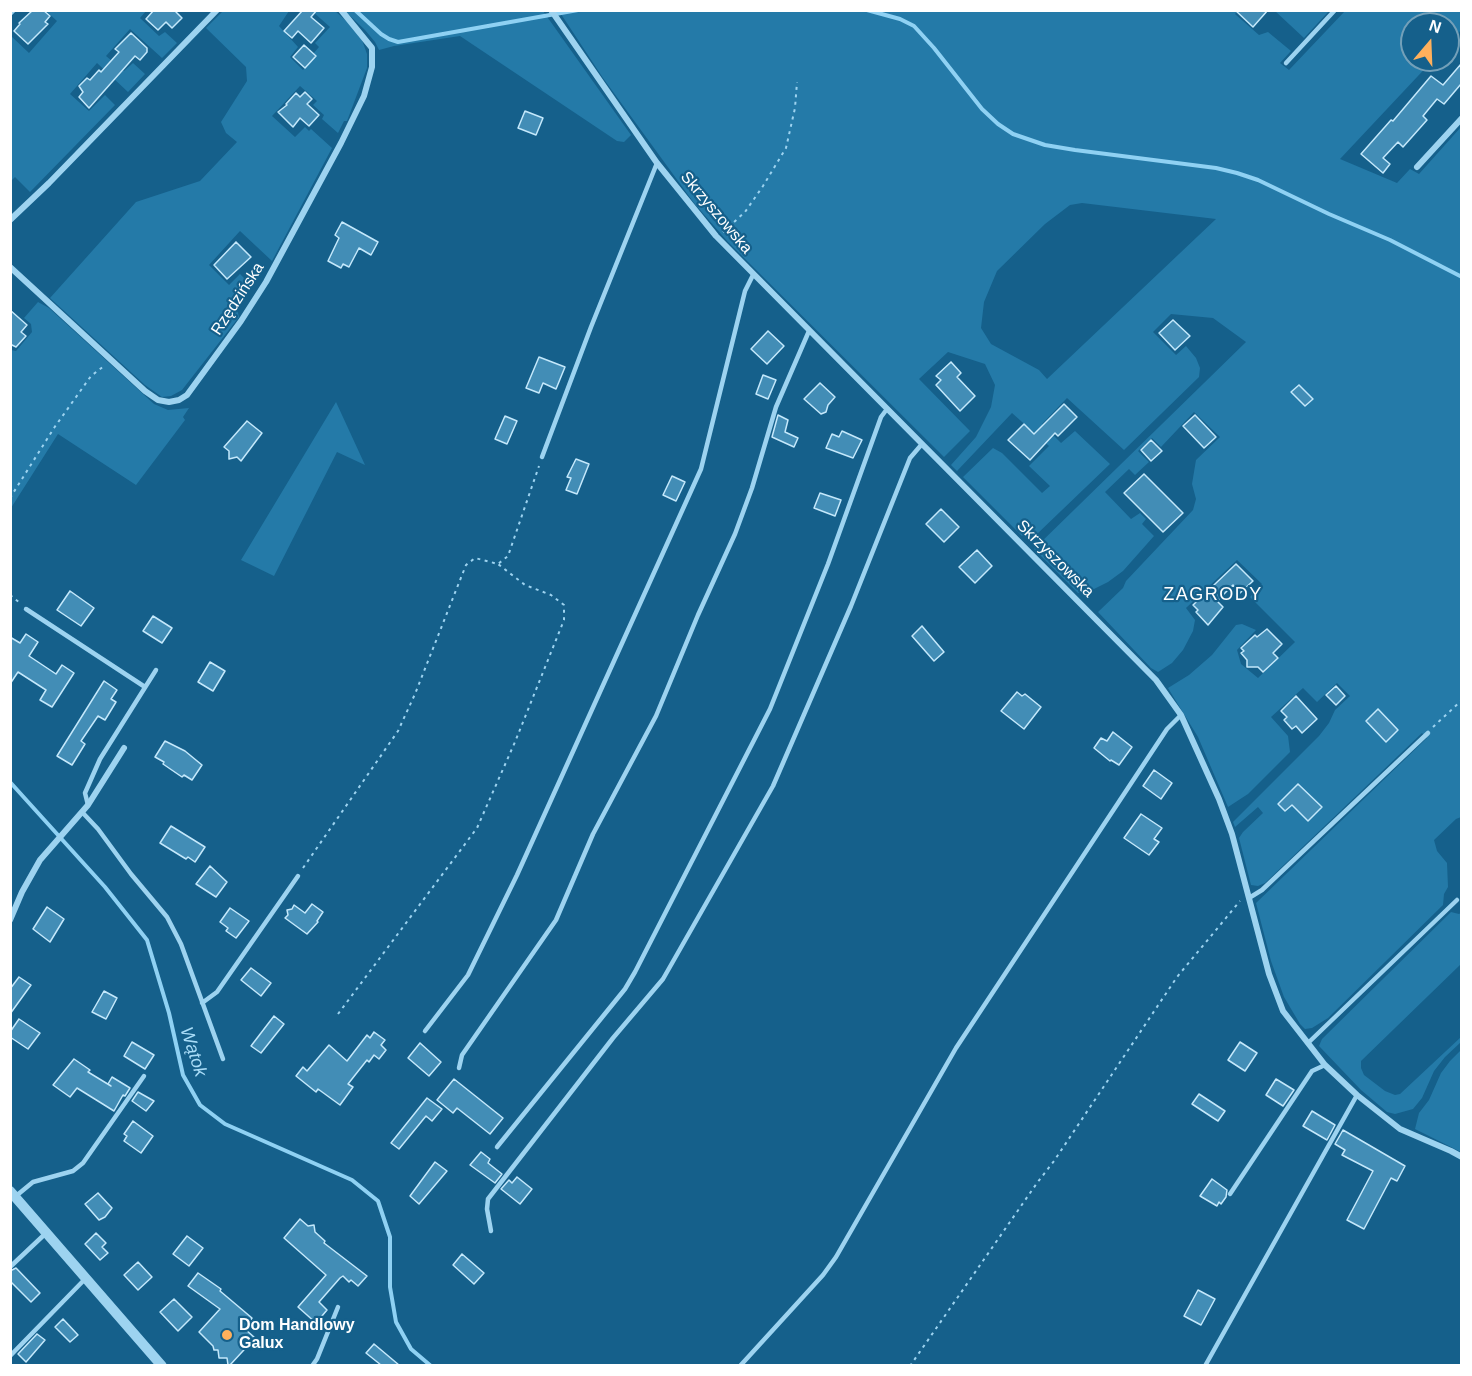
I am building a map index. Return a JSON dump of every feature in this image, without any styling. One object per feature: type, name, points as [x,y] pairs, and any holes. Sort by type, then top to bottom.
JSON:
[{"type":"street","points":[[10,220],[49,183],[217,10]]},
{"type":"street","name":"Rzędzińska","points":[[10,267],[145,391],[158,400],[169,402],[187,395],[241,321],[266,282],[364,96],[372,67],[372,48],[341,10]]},
{"type":"street","name":"Skrzyszowska","points":[[551,10],[657,163],[716,236],[1156,680],[1181,715],[1220,799],[1232,834],[1269,974],[1283,1011],[1325,1065],[1357,1095],[1400,1129],[1461,1157]]},
{"type":"street","points":[[1417,167],[1461,118]]},
{"type":"street","points":[[10,920],[22,892],[43,857],[88,805],[124,748]]},
{"type":"street","points":[[13,1194],[161,1365]]},
{"type":"lane","points":[[10,14],[14,10]]},
{"type":"lane","points":[[1286,63],[1335,10]]},
{"type":"lane","points":[[542,457],[657,163]]},
{"type":"lane","points":[[425,1031],[468,975],[478,955],[517,875],[696,479],[711,434],[745,291],[753,275]]},
{"type":"lane","points":[[459,1068],[462,1055],[556,920],[589,842],[656,716],[735,534],[752,488],[776,407],[809,331]]},
{"type":"lane","points":[[497,1147],[625,989],[635,972],[770,709],[828,564],[881,417],[887,409]]},
{"type":"lane","points":[[491,1231],[487,1209],[488,1199],[613,1038],[663,979],[768,795],[850,606],[910,458],[922,444]]},
{"type":"lane","points":[[26,609],[145,687]]},
{"type":"lane","points":[[88,805],[85,793],[100,759],[156,670]]},
{"type":"lane","points":[[740,1365],[823,1275],[836,1257],[956,1048],[1167,729],[1181,715]]},
{"type":"lane","points":[[1249,897],[1257,894],[1428,733]]},
{"type":"lane","points":[[82,812],[167,917],[181,945],[223,1059]]},
{"type":"lane","points":[[202,1003],[217,992],[298,876]]},
{"type":"lane","points":[[1308,1043],[1457,900]]},
{"type":"lane","points":[[1230,1194],[1312,1071],[1325,1065]]},
{"type":"lane","points":[[13,1194],[33,1182],[73,1171],[83,1163],[144,1076]]},
{"type":"lane","points":[[1205,1365],[1357,1095]]},
{"type":"lane","points":[[10,1267],[47,1233]]},
{"type":"lane","points":[[10,1356],[86,1278]]},
{"type":"lane","points":[[312,1365],[317,1359],[338,1307]]},
{"type":"path","points":[[716,236],[728,229],[745,212],[786,148],[795,108],[797,82]]},
{"type":"path","points":[[10,498],[54,428],[91,376],[102,367],[115,363]]},
{"type":"path","points":[[498,564],[508,556],[542,457]]},
{"type":"path","points":[[298,876],[398,731],[466,565],[475,558],[498,564],[525,585],[550,595],[564,605],[564,620],[515,742],[477,828],[339,1014]]},
{"type":"path","points":[[10,595],[26,609]]},
{"type":"path","points":[[1428,733],[1461,700]]},
{"type":"path","points":[[910,1365],[1054,1161],[1177,977],[1238,902],[1249,897]]},
{"type":"shaded area","points":[[1329,10],[1304,38],[1275,11]]},
{"type":"shaded area","points":[[46,11],[146,11],[140,18],[159,36],[165,32],[177,43],[162,58],[130,29],[106,56],[124,71],[133,63],[145,74],[128,92],[97,63],[70,94],[89,111],[105,95],[115,105],[30,192],[15,177],[11,181],[11,36],[29,53],[57,21]]},
{"type":"shaded area","points":[[223,11],[289,11],[279,26],[298,47],[290,57],[303,70],[316,56],[313,54],[319,47],[315,43],[330,27],[312,11],[335,11],[351,25],[362,40],[367,54],[367,68],[347,121],[344,121],[338,133],[322,119],[324,115],[313,105],[317,101],[300,86],[272,116],[295,137],[305,127],[309,131],[311,129],[332,148],[272,261],[240,231],[209,265],[229,285],[240,274],[252,286],[237,309],[239,317],[182,390],[171,396],[162,397],[145,385],[50,298],[136,202],[200,181],[237,142],[226,133],[221,122],[247,81],[246,67],[206,28]]},
{"type":"shaded area","points":[[345,11],[543,11],[631,135],[624,142],[617,141],[460,36],[379,50],[365,30]]},
{"type":"shaded area","points":[[559,11],[1238,11],[1235,14],[1259,35],[1268,32],[1291,51],[1280,63],[1289,70],[1345,11],[1461,11],[1460,31],[1460,12],[1400,12],[1400,72],[1422,72],[1340,159],[1397,183],[1410,169],[1419,174],[1461,127],[1461,817],[1434,840],[1437,851],[1447,863],[1448,887],[1444,894],[1443,905],[1328,1018],[1312,1028],[1305,1029],[1300,1024],[1284,997],[1271,961],[1256,903],[1427,738],[1422,733],[1265,883],[1258,886],[1251,885],[1239,838],[1263,813],[1258,807],[1235,827],[1233,822],[1319,736],[1335,710],[1350,696],[1337,683],[1317,702],[1303,688],[1271,717],[1288,736],[1290,752],[1248,794],[1228,807],[1198,737],[1168,688],[1189,675],[1212,655],[1236,625],[1242,624],[1256,630],[1237,650],[1241,664],[1258,678],[1295,642],[1250,597],[1262,584],[1237,560],[1186,608],[1195,620],[1193,631],[1183,650],[1172,663],[1158,672],[1151,668],[1098,612],[1123,588],[1126,581],[1193,510],[1196,499],[1192,484],[1196,460],[1220,437],[1194,412],[1161,447],[1152,438],[1138,451],[1149,462],[1135,475],[1129,469],[1105,492],[1131,519],[1140,513],[1146,519],[1142,524],[1154,536],[1123,571],[1108,582],[1090,591],[1078,593],[1034,549],[1246,342],[1213,318],[1171,314],[1153,332],[1176,355],[1186,346],[1196,358],[1200,368],[1199,377],[1124,450],[1067,398],[1042,424],[1061,443],[1075,431],[1110,464],[1037,534],[1022,536],[963,477],[993,448],[1002,453],[1042,493],[1050,486],[1029,466],[1049,446],[1012,413],[957,471],[951,465],[976,437],[991,407],[995,385],[985,364],[948,352],[919,379],[970,431],[944,457],[728,242],[694,203],[603,78]],"holes":[[[1082,203],[1216,219],[1047,379],[1039,370],[991,344],[981,328],[984,302],[997,271],[1045,224],[1070,205]]]},
{"type":"shaded area","points":[[38,302],[49,308],[154,404],[168,410],[189,408],[183,417],[185,420],[136,485],[58,434],[11,508],[11,350],[16,351],[32,332],[31,324],[24,318]]},
{"type":"shaded area","points":[[336,402],[365,465],[337,452],[274,576],[241,560]]},
{"type":"shaded area","points":[[1451,912],[1461,913],[1461,964],[1361,1061],[1361,1068],[1364,1075],[1385,1091],[1395,1095],[1400,1094],[1461,1037],[1461,1042],[1434,1071],[1422,1098],[1413,1109],[1395,1114],[1387,1112],[1361,1090],[1319,1046],[1322,1039]]},
{"type":"shaded area","points":[[1461,1050],[1461,1152],[1415,1129],[1419,1113],[1429,1100],[1441,1073]]},
{"type":"building","points":[[33,10],[43,10],[50,16],[45,22],[48,24],[28,44],[14,31]]},
{"type":"building","points":[[154,10],[177,10],[176,12],[182,18],[172,28],[166,22],[158,30],[146,19]]},
{"type":"building","points":[[303,10],[317,10],[311,17],[324,28],[311,43],[298,31],[292,38],[284,31]]},
{"type":"building","points":[[1235,10],[1268,10],[1253,27]]},
{"type":"building","points":[[131,33],[147,48],[147,52],[140,60],[135,56],[89,108],[79,97],[83,92],[79,86],[87,78],[90,80],[99,70],[101,72],[119,52],[115,49]]},
{"type":"building","points":[[304,45],[316,56],[305,68],[293,57]]},
{"type":"building","points":[[1460,65],[1461,84],[1444,104],[1437,99],[1423,116],[1427,120],[1403,147],[1398,142],[1383,158],[1390,164],[1383,173],[1361,154],[1431,76],[1443,85],[1454,72],[1460,72]]},
{"type":"building","points":[[305,92],[312,99],[307,104],[319,115],[309,126],[300,118],[293,127],[278,112],[296,93],[300,97]]},
{"type":"building","points":[[525,111],[543,118],[536,135],[518,128]]},
{"type":"building","points":[[342,222],[378,242],[371,255],[359,248],[349,267],[343,264],[341,268],[328,261],[339,238],[335,235]]},
{"type":"building","points":[[236,242],[251,257],[227,279],[214,265]]},
{"type":"building","points":[[10,310],[27,325],[21,332],[26,336],[16,347],[10,344]]},
{"type":"building","points":[[1173,320],[1190,336],[1175,350],[1159,333]]},
{"type":"building","points":[[768,331],[784,346],[767,364],[751,349]]},
{"type":"building","points":[[539,357],[565,367],[556,389],[543,383],[539,393],[526,388]]},
{"type":"building","points":[[951,362],[961,373],[957,377],[975,396],[960,411],[936,385],[941,380],[936,376]]},
{"type":"building","points":[[763,375],[776,380],[768,399],[756,394]]},
{"type":"building","points":[[820,383],[835,397],[828,405],[826,412],[821,414],[804,399]]},
{"type":"building","points":[[1299,385],[1313,399],[1305,406],[1291,392]]},
{"type":"building","points":[[1064,404],[1077,417],[1058,436],[1055,433],[1030,460],[1008,440],[1024,424],[1034,434]]},
{"type":"building","points":[[778,415],[788,420],[785,432],[798,438],[794,447],[772,437]]},
{"type":"building","points":[[1195,415],[1216,437],[1204,448],[1183,426]]},
{"type":"building","points":[[505,416],[517,421],[507,444],[495,439]]},
{"type":"building","points":[[247,421],[262,433],[241,461],[237,457],[229,459],[229,451],[224,447]]},
{"type":"building","points":[[842,431],[862,440],[853,458],[826,448],[832,434],[839,437]]},
{"type":"building","points":[[1151,440],[1162,451],[1151,461],[1141,450]]},
{"type":"building","points":[[576,459],[589,464],[577,494],[566,490],[571,478],[567,477]]},
{"type":"building","points":[[1144,474],[1183,513],[1163,532],[1124,493]]},
{"type":"building","points":[[672,476],[685,482],[676,501],[663,495]]},
{"type":"building","points":[[820,493],[841,500],[835,516],[814,508]]},
{"type":"building","points":[[941,509],[959,527],[944,542],[926,524]]},
{"type":"building","points":[[977,550],[992,566],[975,583],[959,567]]},
{"type":"building","points":[[1236,564],[1253,581],[1240,593],[1233,585],[1217,601],[1223,607],[1208,625],[1193,605]]},
{"type":"building","points":[[70,591],[94,608],[81,626],[57,610]]},
{"type":"building","points":[[153,616],[172,628],[162,643],[143,631]]},
{"type":"building","points":[[922,626],[944,652],[934,661],[912,636]]},
{"type":"building","points":[[1267,629],[1282,644],[1273,653],[1278,658],[1263,672],[1258,667],[1247,667],[1247,660],[1241,653],[1244,651],[1241,648],[1255,635],[1257,637]]},
{"type":"building","points":[[26,634],[38,642],[29,656],[56,674],[62,665],[74,673],[52,707],[40,700],[46,690],[18,672],[10,684],[10,637],[20,643]]},
{"type":"building","points":[[210,662],[225,671],[213,691],[198,682]]},
{"type":"building","points":[[104,681],[117,690],[111,699],[116,702],[105,720],[98,716],[81,741],[85,744],[72,765],[57,756]]},
{"type":"building","points":[[1336,686],[1345,696],[1336,705],[1326,695]]},
{"type":"building","points":[[1017,692],[1022,696],[1025,694],[1041,707],[1024,729],[1001,711]]},
{"type":"building","points":[[1296,696],[1317,719],[1302,733],[1296,726],[1292,729],[1284,720],[1287,717],[1281,711]]},
{"type":"building","points":[[1378,709],[1398,730],[1386,742],[1366,721]]},
{"type":"building","points":[[1113,732],[1132,747],[1119,765],[1094,748],[1101,738],[1107,741]]},
{"type":"building","points":[[165,741],[185,751],[202,765],[192,780],[184,775],[182,777],[155,757]]},
{"type":"building","points":[[1154,770],[1172,783],[1161,799],[1143,786]]},
{"type":"building","points":[[1298,784],[1322,807],[1308,821],[1292,805],[1285,811],[1278,804]]},
{"type":"building","points":[[1141,814],[1162,828],[1154,839],[1159,842],[1149,855],[1124,838]]},
{"type":"building","points":[[171,826],[205,847],[195,862],[160,843]]},
{"type":"building","points":[[210,866],[227,882],[216,897],[196,884]]},
{"type":"building","points":[[312,904],[323,912],[318,922],[307,934],[285,918],[288,915],[287,910],[292,909],[294,905],[305,913]]},
{"type":"building","points":[[47,907],[64,919],[50,942],[33,929]]},
{"type":"building","points":[[230,908],[249,921],[236,938],[226,931],[228,928],[220,922]]},
{"type":"building","points":[[251,968],[271,983],[261,996],[241,980]]},
{"type":"building","points":[[19,977],[31,985],[10,1014],[10,989]]},
{"type":"building","points":[[104,991],[117,998],[106,1019],[92,1012]]},
{"type":"building","points":[[274,1016],[284,1024],[261,1053],[251,1046]]},
{"type":"building","points":[[19,1019],[40,1033],[28,1049],[10,1037],[10,1032]]},
{"type":"building","points":[[374,1032],[385,1040],[381,1045],[386,1050],[379,1059],[374,1055],[369,1062],[367,1060],[348,1084],[353,1087],[340,1105],[318,1089],[316,1092],[296,1076],[303,1067],[307,1071],[329,1045],[347,1061],[367,1035],[370,1038]]},
{"type":"building","points":[[132,1042],[154,1055],[145,1069],[124,1056]]},
{"type":"building","points":[[1240,1042],[1257,1053],[1245,1071],[1228,1060]]},
{"type":"building","points":[[420,1043],[441,1062],[429,1076],[408,1058]]},
{"type":"building","points":[[74,1059],[90,1070],[88,1072],[111,1086],[108,1084],[112,1077],[130,1088],[114,1111],[77,1088],[70,1097],[53,1085]]},
{"type":"building","points":[[454,1079],[503,1118],[490,1134],[457,1108],[453,1113],[437,1100]]},
{"type":"building","points":[[1276,1079],[1294,1090],[1283,1106],[1266,1095]]},
{"type":"building","points":[[138,1092],[154,1101],[146,1111],[132,1101]]},
{"type":"building","points":[[1199,1094],[1225,1111],[1218,1121],[1192,1104]]},
{"type":"building","points":[[427,1098],[442,1109],[432,1121],[426,1116],[399,1149],[391,1143]]},
{"type":"building","points":[[1312,1111],[1335,1125],[1327,1140],[1303,1126]]},
{"type":"building","points":[[133,1121],[153,1136],[141,1153],[124,1141],[127,1136],[124,1134]]},
{"type":"building","points":[[1343,1130],[1405,1166],[1397,1181],[1391,1178],[1364,1229],[1347,1220],[1373,1171],[1342,1155],[1345,1150],[1335,1144]]},
{"type":"building","points":[[481,1152],[490,1159],[488,1163],[502,1174],[495,1183],[470,1165]]},
{"type":"building","points":[[435,1162],[447,1171],[419,1204],[410,1196]]},
{"type":"building","points":[[517,1177],[532,1189],[520,1204],[501,1189],[509,1180],[512,1183]]},
{"type":"building","points":[[1212,1179],[1227,1190],[1226,1197],[1217,1206],[1200,1196]]},
{"type":"building","points":[[98,1193],[112,1208],[105,1217],[99,1220],[85,1204]]},
{"type":"building","points":[[300,1219],[308,1226],[314,1225],[315,1232],[325,1241],[324,1243],[367,1276],[358,1286],[343,1276],[340,1278],[319,1302],[327,1310],[316,1323],[298,1307],[326,1275],[284,1238]]},
{"type":"building","points":[[96,1233],[106,1243],[102,1247],[108,1253],[100,1260],[85,1244]]},
{"type":"building","points":[[187,1236],[203,1248],[189,1266],[173,1254]]},
{"type":"building","points":[[462,1254],[484,1273],[474,1284],[453,1265]]},
{"type":"building","points":[[138,1262],[152,1277],[138,1290],[124,1275]]},
{"type":"building","points":[[16,1268],[40,1293],[31,1302],[10,1281],[10,1271]]},
{"type":"building","name":"Dom Handlowy Galux","points":[[198,1273],[221,1289],[220,1291],[252,1318],[245,1329],[255,1338],[230,1365],[228,1365],[227,1358],[219,1358],[218,1350],[214,1350],[199,1332],[220,1309],[188,1286]]},
{"type":"building","points":[[1198,1290],[1215,1299],[1201,1325],[1184,1316]]},
{"type":"building","points":[[174,1299],[192,1317],[178,1331],[160,1312]]},
{"type":"building","points":[[63,1319],[78,1335],[70,1342],[55,1327]]},
{"type":"building","points":[[37,1334],[45,1340],[26,1362],[18,1354]]},
{"type":"building","points":[[374,1344],[399,1365],[381,1365],[366,1353]]},
{"type":"waterway","points":[[355,10],[381,34],[398,42],[578,10]]},
{"type":"waterway","points":[[867,10],[900,19],[914,26],[982,109],[1013,134],[1045,145],[1216,168],[1237,173],[1258,180],[1390,240],[1462,277]]},
{"type":"waterway","name":"Wątok","points":[[10,782],[105,887],[147,940],[169,1013],[183,1075],[200,1105],[225,1124],[352,1180],[378,1201],[390,1237],[390,1287],[396,1322],[411,1349],[431,1366]]},
{"type":"place","name":"Dom Handlowy Galux","points":[[227,1335]]},
{"type":"district","name":"ZAGRODY","points":[[1213,595]]}]
